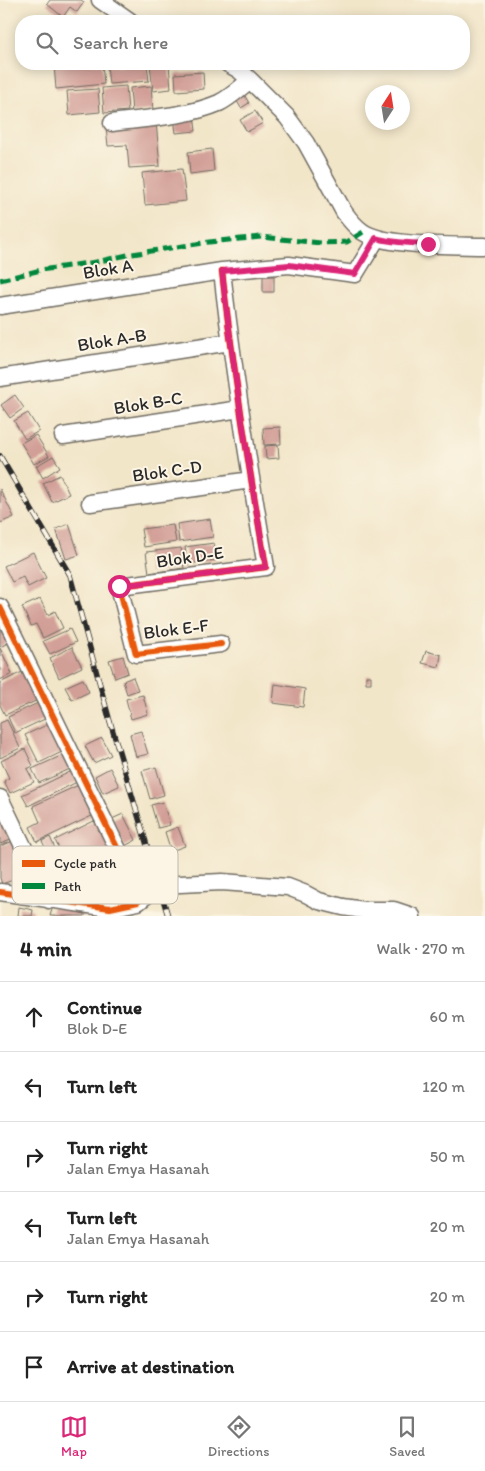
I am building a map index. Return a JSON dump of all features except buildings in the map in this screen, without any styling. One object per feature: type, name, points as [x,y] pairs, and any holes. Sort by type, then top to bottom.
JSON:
[{"type":"street","points":[[100,0],[121,15]]},
{"type":"street","points":[[238,70],[287,117],[301,137],[344,212],[363,232],[382,240],[485,246]]},
{"type":"street","points":[[112,123],[186,113],[207,107],[220,102],[250,80]]},
{"type":"street","name":"Blok A","points":[[0,306],[222,271],[289,265],[355,274],[376,238]]},
{"type":"street","points":[[222,271],[230,342],[251,480]]},
{"type":"street","name":"Blok A-B","points":[[0,378],[230,342]]},
{"type":"street","name":"Blok B-C","points":[[63,436],[240,409]]},
{"type":"street","name":"Blok C-D","points":[[90,503],[251,480]]},
{"type":"street","name":"Blok D-E","points":[[136,654],[119,586],[266,567],[251,480]]},
{"type":"street","points":[[2,618],[116,846]]},
{"type":"street","name":"Blok E-F","points":[[136,654],[221,644]]},
{"type":"street","points":[[0,798],[23,846]]},
{"type":"street","points":[[178,884],[222,882],[288,887],[319,901],[343,907],[363,910],[394,910],[412,916]]},
{"type":"street","points":[[79,904],[110,908],[129,904]]},
{"type":"railway","points":[[0,456],[70,575],[109,718],[147,846]]},
{"type":"railway","points":[[164,904],[168,916]]},
{"type":"marked path","points":[[0,280],[41,270],[209,242],[261,237],[322,243],[347,242],[363,232]]},
{"type":"cycle path","points":[[221,644],[136,654],[119,586],[266,567],[242,419],[222,271]]},
{"type":"cycle path","points":[[0,607],[116,846]]},
{"type":"cycle path","points":[[0,892],[12,894]]},
{"type":"cycle path","points":[[82,904],[110,908],[129,904]]},
{"type":"route","points":[[119,586],[266,567],[230,342],[222,271],[289,265],[355,274],[376,238],[428,244]]}]
